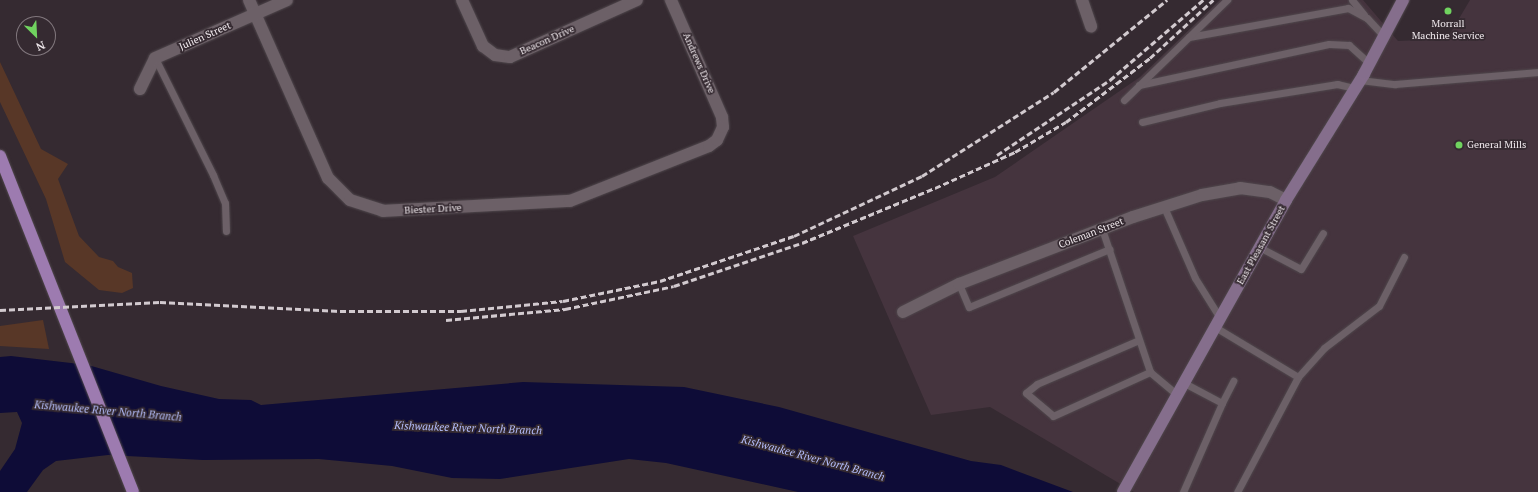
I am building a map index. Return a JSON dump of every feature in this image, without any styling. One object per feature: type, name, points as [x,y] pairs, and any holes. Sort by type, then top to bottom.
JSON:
[{"type":"main road","name":"East Pleasant Street","points":[[1126,488],[1259,247],[1357,84],[1403,0]]},
{"type":"main road","points":[[0,156],[69,327],[133,492]]},
{"type":"street","name":"Biester Drive","points":[[249,0],[321,166],[336,188],[370,209],[422,210],[570,201],[709,146],[717,140],[723,127]]},
{"type":"street","name":"Julien Street","points":[[155,58],[286,0]]},
{"type":"street","name":"Beacon Drive","points":[[462,0],[483,46],[495,55],[510,57],[637,0]]},
{"type":"street","name":"Andrews Drive","points":[[671,0],[708,84],[723,127]]},
{"type":"street","points":[[1082,0],[1091,26]]},
{"type":"street","points":[[140,89],[155,58]]},
{"type":"street","name":"Coleman Street","points":[[903,312],[959,284],[1102,229],[1164,207],[1240,188],[1270,192],[1286,200]]},
{"type":"lane","points":[[1124,100],[1227,0]]},
{"type":"lane","points":[[1352,0],[1366,18],[1384,36]]},
{"type":"lane","points":[[1189,37],[1348,8],[1366,18]]},
{"type":"lane","points":[[1139,85],[1329,44],[1350,45],[1369,63]]},
{"type":"lane","points":[[155,58],[222,196],[226,230]]},
{"type":"lane","points":[[1142,122],[1220,102],[1337,84],[1395,84],[1538,72]]},
{"type":"lane","points":[[1164,207],[1195,278],[1218,323],[1298,378]]},
{"type":"lane","points":[[1102,229],[1110,249],[1138,340],[1150,372],[1177,395]]},
{"type":"lane","points":[[1259,247],[1301,269],[1323,233]]},
{"type":"lane","points":[[959,284],[969,307],[1110,249]]},
{"type":"lane","points":[[1237,492],[1298,378],[1324,348],[1379,306],[1404,257]]},
{"type":"lane","points":[[1138,340],[1037,384],[1026,393],[1053,416],[1150,372]]},
{"type":"lane","points":[[1183,492],[1233,381]]},
{"type":"lane","points":[[1184,383],[1222,403]]},
{"type":"shaded area","points":[[1220,0],[1363,0],[1398,41],[1447,39],[1470,0],[1538,0],[1538,492],[1134,492],[990,407],[931,415],[853,236],[995,177],[1140,77]]},
{"type":"shaded area","points":[[0,62],[41,149],[68,164],[58,179],[79,236],[99,257],[113,261],[118,267],[132,273],[133,288],[122,293],[99,290],[65,262],[46,199],[0,102]]},
{"type":"shaded area","points":[[43,320],[49,349],[0,346],[0,326]]},
{"type":"water","name":"Kishwaukee River North Branch","points":[[11,356],[88,365],[161,386],[219,399],[251,400],[261,405],[523,382],[684,387],[779,407],[971,461],[1001,465],[1073,492],[798,492],[666,463],[629,459],[500,479],[452,478],[392,466],[319,459],[203,460],[108,455],[56,461],[43,470],[27,492],[0,492],[0,471],[15,449],[22,423],[17,412],[0,413],[0,357]]},
{"type":"railway","points":[[0,310],[160,302],[340,311],[461,311],[563,301],[660,281],[794,236],[922,176],[1054,92],[1167,0]]},
{"type":"railway","points":[[997,155],[1110,80],[1203,0]]},
{"type":"railway","points":[[446,320],[565,309],[674,286],[802,243],[935,188],[1015,152],[1066,122],[1150,58],[1213,0]]},
{"type":"place","name":"Morrall Machine Service","points":[[1448,11]]},
{"type":"place","name":"General Mills","points":[[1459,145]]}]
